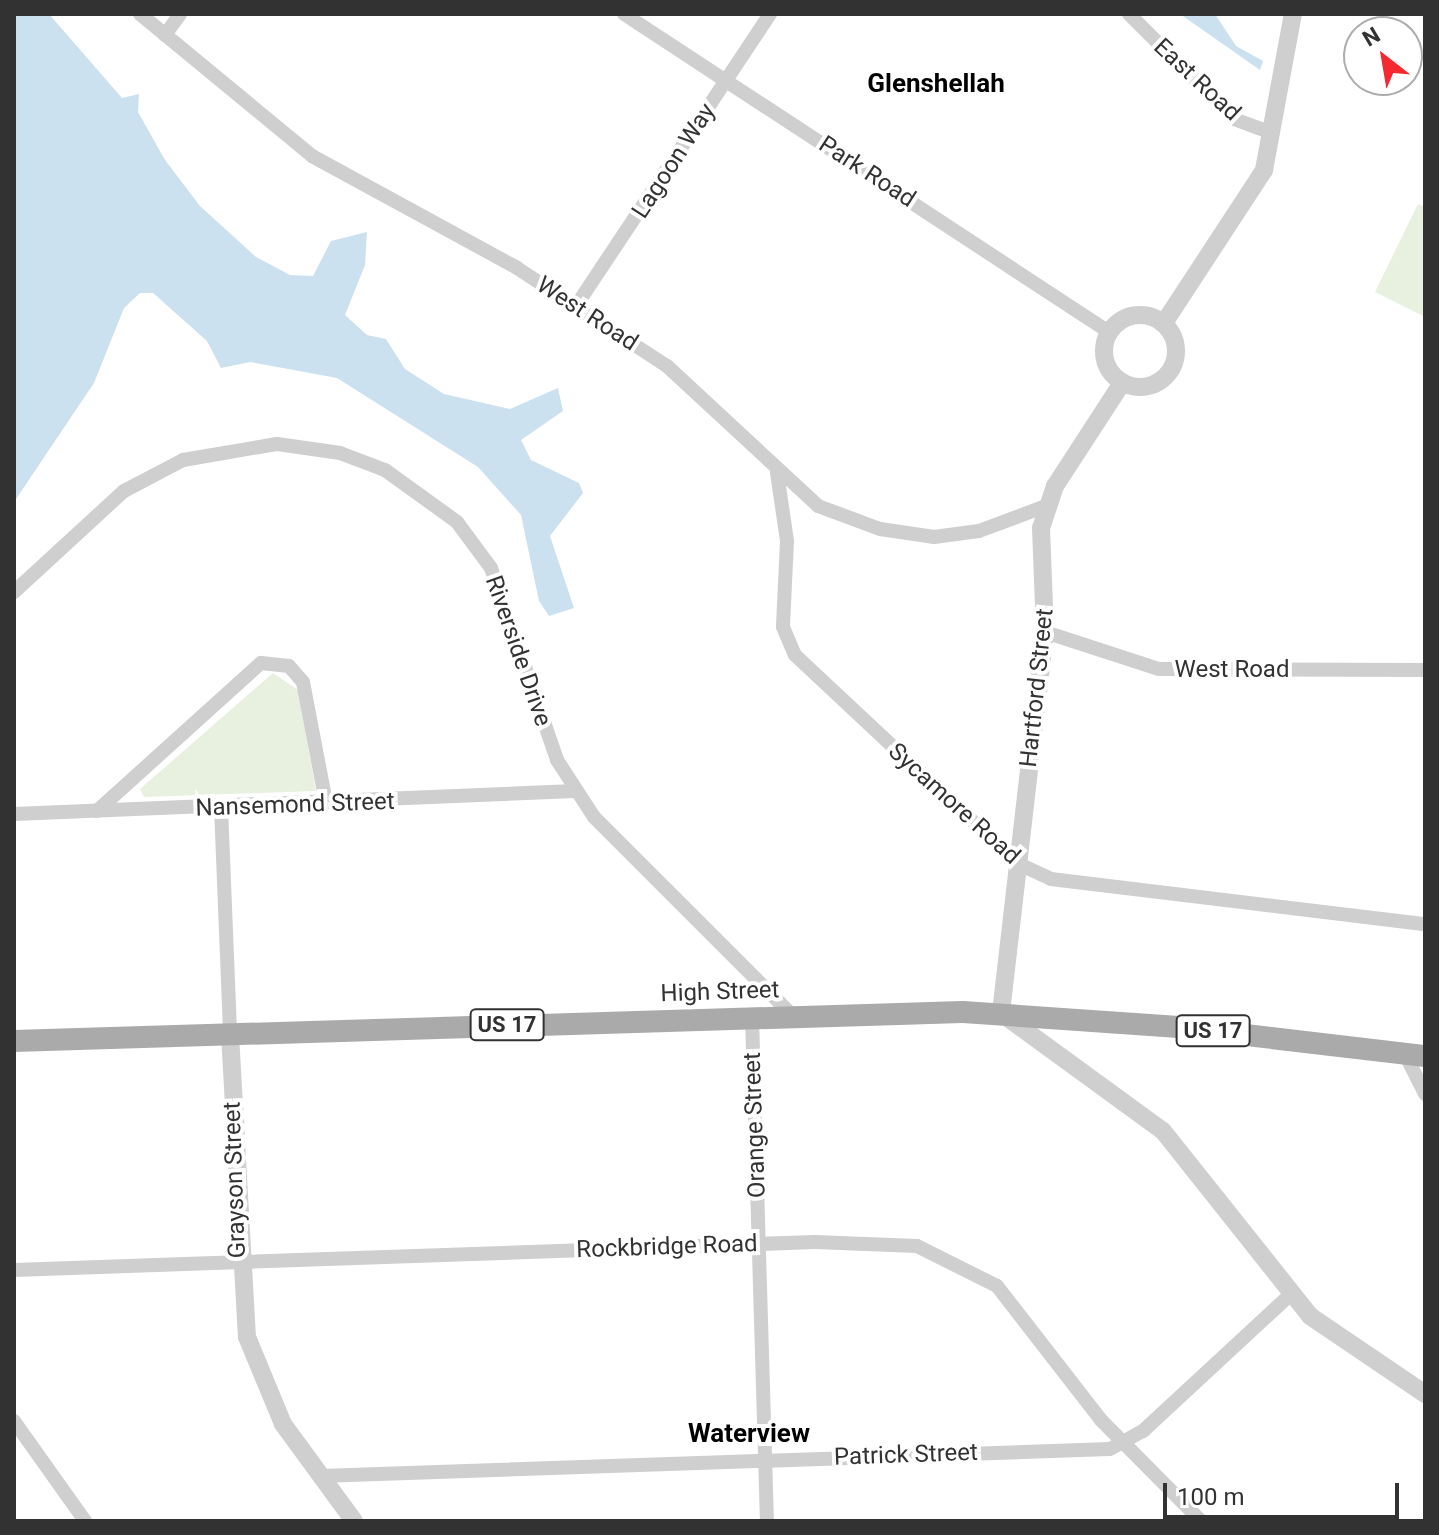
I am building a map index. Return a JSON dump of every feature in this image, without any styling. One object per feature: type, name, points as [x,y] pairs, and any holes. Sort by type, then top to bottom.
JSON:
[{"type":"main road","name":"High Street","points":[[14,1041],[752,1017],[1001,1013],[1415,1055]]},
{"type":"street","name":"West Road","points":[[140,14],[312,156],[576,306],[705,395],[777,473],[841,518],[911,535],[979,531],[1046,506]]},
{"type":"street","points":[[165,35],[180,14]]},
{"type":"street","name":"Park Road","points":[[624,14],[1109,332]]},
{"type":"street","name":"Lagoon Way","points":[[576,306],[770,14]]},
{"type":"street","name":"East Road","points":[[1129,14],[1234,119],[1272,133]]},
{"type":"street","points":[[1164,323],[1255,188],[1272,133],[1293,14]]},
{"type":"street","points":[[1122,383],[1104,355],[1109,332],[1135,315],[1164,323]]},
{"type":"street","points":[[1122,383],[1153,386],[1170,372],[1177,352],[1164,323]]},
{"type":"street","points":[[1046,506],[1122,383]]},
{"type":"street","name":"Riverside Drive","points":[[14,592],[124,491],[183,460],[277,444],[363,461],[426,496],[491,568],[541,720],[575,791],[793,1016]]},
{"type":"street","name":"Sycamore Road","points":[[777,473],[787,541],[783,627],[795,655],[1017,863],[1051,879],[1425,924]]},
{"type":"street","name":"Hartford Street","points":[[1001,1013],[1045,632],[1046,506]]},
{"type":"street","name":"West Road","points":[[1045,632],[1159,669],[1425,670]]},
{"type":"street","points":[[97,811],[261,663],[289,666],[303,682],[326,803]]},
{"type":"street","name":"Nansemond Street","points":[[14,814],[575,791]]},
{"type":"street","name":"Grayson Street","points":[[221,807],[238,1262],[256,1372],[321,1476],[354,1521]]},
{"type":"street","points":[[1001,1013],[1163,1131],[1290,1295],[1339,1341],[1425,1394]]},
{"type":"street","name":"Orange Street","points":[[752,1017],[767,1521]]},
{"type":"street","points":[[1415,1055],[1425,1094]]},
{"type":"street","name":"Rockbridge Road","points":[[14,1270],[891,1242],[976,1270],[1017,1306],[1123,1445],[1201,1521]]},
{"type":"street","points":[[1123,1445],[1290,1295]]},
{"type":"street","points":[[14,1421],[85,1521]]},
{"type":"street","name":"Patrick Street","points":[[321,1476],[1123,1445]]},
{"type":"green space","points":[[1418,204],[1425,207],[1425,317],[1375,292]]},
{"type":"green space","points":[[273,673],[298,690],[316,791],[144,797],[140,789]]},
{"type":"water","points":[[14,14],[49,14],[122,98],[139,94],[138,112],[165,160],[200,206],[256,257],[290,275],[313,276],[331,241],[367,232],[365,265],[345,315],[367,335],[386,339],[405,369],[444,394],[510,409],[558,388],[563,411],[521,440],[531,460],[579,483],[583,493],[550,536],[574,608],[549,616],[539,601],[521,515],[478,467],[337,378],[250,362],[221,368],[207,341],[153,293],[140,293],[124,308],[94,383],[14,502]]},
{"type":"water","points":[[1180,14],[1215,14],[1236,46],[1263,61],[1260,70]]},
{"type":"district","name":"Glenshellah","points":[[936,84]]},
{"type":"district","name":"Waterview","points":[[749,1434]]}]
